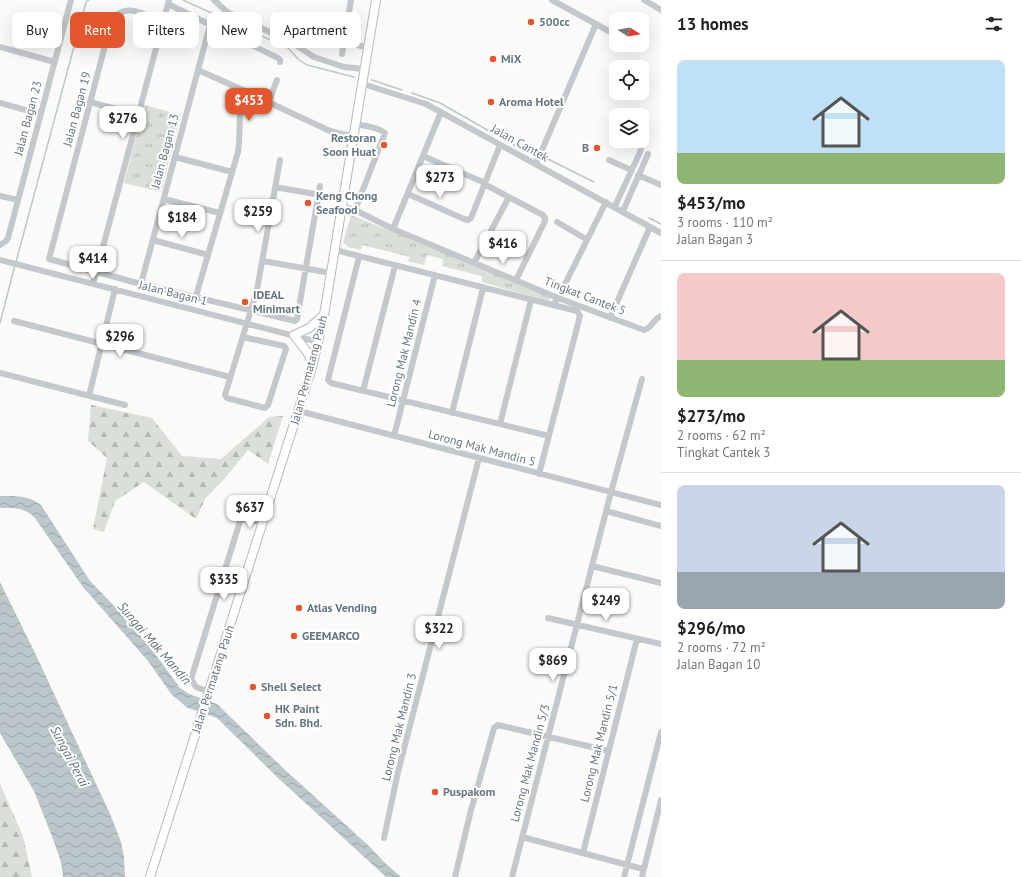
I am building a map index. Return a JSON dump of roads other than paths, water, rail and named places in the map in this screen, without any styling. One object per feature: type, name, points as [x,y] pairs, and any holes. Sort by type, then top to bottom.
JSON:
[{"type":"main road","name":"Jalan Permatang Pauh","points":[[150,877],[313,364],[324,316],[376,0]]},
{"type":"main road","points":[[313,364],[307,352],[294,335],[309,328],[324,316]]},
{"type":"street","name":"Jalan Bagan 23","points":[[3,243],[8,238],[71,0]]},
{"type":"street","points":[[214,0],[227,12],[292,42],[314,57],[344,67],[365,71]]},
{"type":"street","points":[[349,12],[351,0]]},
{"type":"street","points":[[644,0],[661,10]]},
{"type":"street","points":[[555,1],[609,31]]},
{"type":"street","points":[[166,12],[169,2],[207,22]]},
{"type":"street","name":"Jalan Bagan 19","points":[[49,259],[112,19],[122,11],[130,9],[137,12]]},
{"type":"street","points":[[537,162],[596,24]]},
{"type":"street","name":"Jalan Bagan 13","points":[[141,284],[207,36]]},
{"type":"street","points":[[361,46],[368,48]]},
{"type":"street","points":[[0,47],[55,62]]},
{"type":"street","points":[[93,284],[156,48]]},
{"type":"street","points":[[258,48],[278,58],[280,62]]},
{"type":"street","points":[[342,54],[343,48]]},
{"type":"street","points":[[198,70],[263,99]]},
{"type":"street","points":[[277,80],[269,101],[270,103],[330,131],[354,137]]},
{"type":"street","name":"Jalan Cantek","points":[[363,84],[426,104],[500,145],[537,162],[661,233]]},
{"type":"street","points":[[196,296],[240,144],[241,90]]},
{"type":"street","points":[[90,102],[138,116]]},
{"type":"street","points":[[0,104],[40,114]]},
{"type":"street","points":[[393,229],[441,112]]},
{"type":"street","points":[[356,124],[384,131],[385,134],[356,210]]},
{"type":"street","points":[[408,194],[468,220],[471,218],[500,145]]},
{"type":"street","points":[[614,206],[641,150]]},
{"type":"street","points":[[622,211],[648,154]]},
{"type":"street","points":[[424,156],[484,183],[543,215],[545,222],[516,280]]},
{"type":"street","points":[[175,157],[232,172]]},
{"type":"street","points":[[243,337],[284,346],[286,349],[268,405],[265,408],[227,398],[225,395],[251,310],[263,261],[280,160]]},
{"type":"street","points":[[609,160],[631,170]]},
{"type":"street","points":[[638,175],[661,185]]},
{"type":"street","name":"Jalan Permatang Pauh","points":[[295,321],[297,319],[320,186]]},
{"type":"street","points":[[275,187],[319,195],[343,203]]},
{"type":"street","points":[[0,196],[18,200]]},
{"type":"street","points":[[474,263],[509,197]]},
{"type":"street","points":[[164,199],[220,214]]},
{"type":"street","points":[[552,306],[558,298],[586,239],[606,202]]},
{"type":"street","name":"Tingkat Cantek 5","points":[[343,203],[393,229],[558,298],[610,318],[644,330],[649,329],[658,317],[661,316]]},
{"type":"street","points":[[557,222],[586,239]]},
{"type":"street","points":[[610,318],[650,227]]},
{"type":"street","points":[[153,240],[208,255]]},
{"type":"street","points":[[335,250],[552,306],[577,311],[580,316],[540,474]]},
{"type":"street","points":[[359,257],[328,380],[331,383],[549,436]]},
{"type":"street","name":"Jalan Bagan 1","points":[[49,259],[141,284],[295,321]]},
{"type":"street","points":[[0,268],[3,260]]},
{"type":"street","name":"Jalan Bagan 1","points":[[3,260],[318,342]]},
{"type":"street","points":[[263,261],[331,273]]},
{"type":"street","points":[[363,391],[395,266]]},
{"type":"street","name":"Lorong Mak Mandin 4","points":[[394,436],[435,275]]},
{"type":"street","points":[[452,413],[483,288]]},
{"type":"street","points":[[89,396],[115,290]]},
{"type":"street","points":[[500,424],[531,300]]},
{"type":"street","points":[[14,321],[230,377]]},
{"type":"street","points":[[0,373],[125,405]]},
{"type":"street","points":[[611,492],[642,379]]},
{"type":"street","name":"Lorong Mak Mandin 5","points":[[299,411],[661,505]]},
{"type":"street","name":"Lorong Mak Mandin 3","points":[[384,838],[398,772],[479,458]]},
{"type":"street","name":"Lorong Mak Mandin 5/3","points":[[512,877],[611,492]]},
{"type":"street","points":[[606,511],[661,526]]},
{"type":"street","points":[[207,696],[196,687],[191,679],[241,518],[263,524]]},
{"type":"street","points":[[592,566],[661,583]]},
{"type":"street","points":[[548,618],[661,644]]},
{"type":"street","name":"Lorong Mak Mandin 5/1","points":[[583,853],[637,639]]},
{"type":"street","points":[[455,877],[470,814],[494,728],[498,726],[548,736],[609,751]]},
{"type":"street","points":[[624,877],[661,732]]},
{"type":"street","points":[[642,877],[661,800]]},
{"type":"street","points":[[522,837],[643,869]]},
{"type":"water","points":[[0,496],[17,496],[27,498],[41,505],[90,581],[120,612],[153,651],[180,688],[189,694],[217,704],[284,769],[401,877],[386,877],[277,777],[217,718],[188,708],[172,695],[148,661],[83,587],[35,518],[23,510],[15,508],[0,508]]},
{"type":"water","name":"Sungai Perai","points":[[0,582],[36,655],[111,816],[121,842],[124,857],[125,877],[63,877],[61,862],[34,791],[0,733]]},
{"type":"waterway","points":[[16,262],[86,2],[89,0]]},
{"type":"waterway","points":[[183,0],[288,48],[298,59],[307,65],[354,77]]},
{"type":"waterway","points":[[372,80],[402,90]]},
{"type":"waterway","points":[[412,93],[440,103],[528,153],[538,155]]},
{"type":"waterway","points":[[542,156],[594,182]]},
{"type":"waterway","points":[[649,218],[661,224]]},
{"type":"waterway","points":[[0,323],[15,265]]},
{"type":"place","name":"500cc","points":[[531,22]]},
{"type":"place","name":"MiX","points":[[493,59]]},
{"type":"place","name":"Aroma Hotel","points":[[491,102]]},
{"type":"place","name":"Restoran Soon Huat","points":[[384,145]]},
{"type":"place","name":"B","points":[[597,148]]},
{"type":"place","name":"Keng Chong Seafood","points":[[308,203]]},
{"type":"place","name":"IDEAL Minimart","points":[[245,302]]},
{"type":"place","name":"Atlas Vending","points":[[299,608]]},
{"type":"place","name":"GEEMARCO","points":[[294,636]]},
{"type":"place","name":"Shell Select","points":[[253,687]]},
{"type":"place","name":"HK Paint Sdn. Bhd.","points":[[267,716]]},
{"type":"place","name":"Puspakom","points":[[435,792]]},
{"type":"water label","name":"Sungai Mak Mandin","points":[[155,643]]}]
